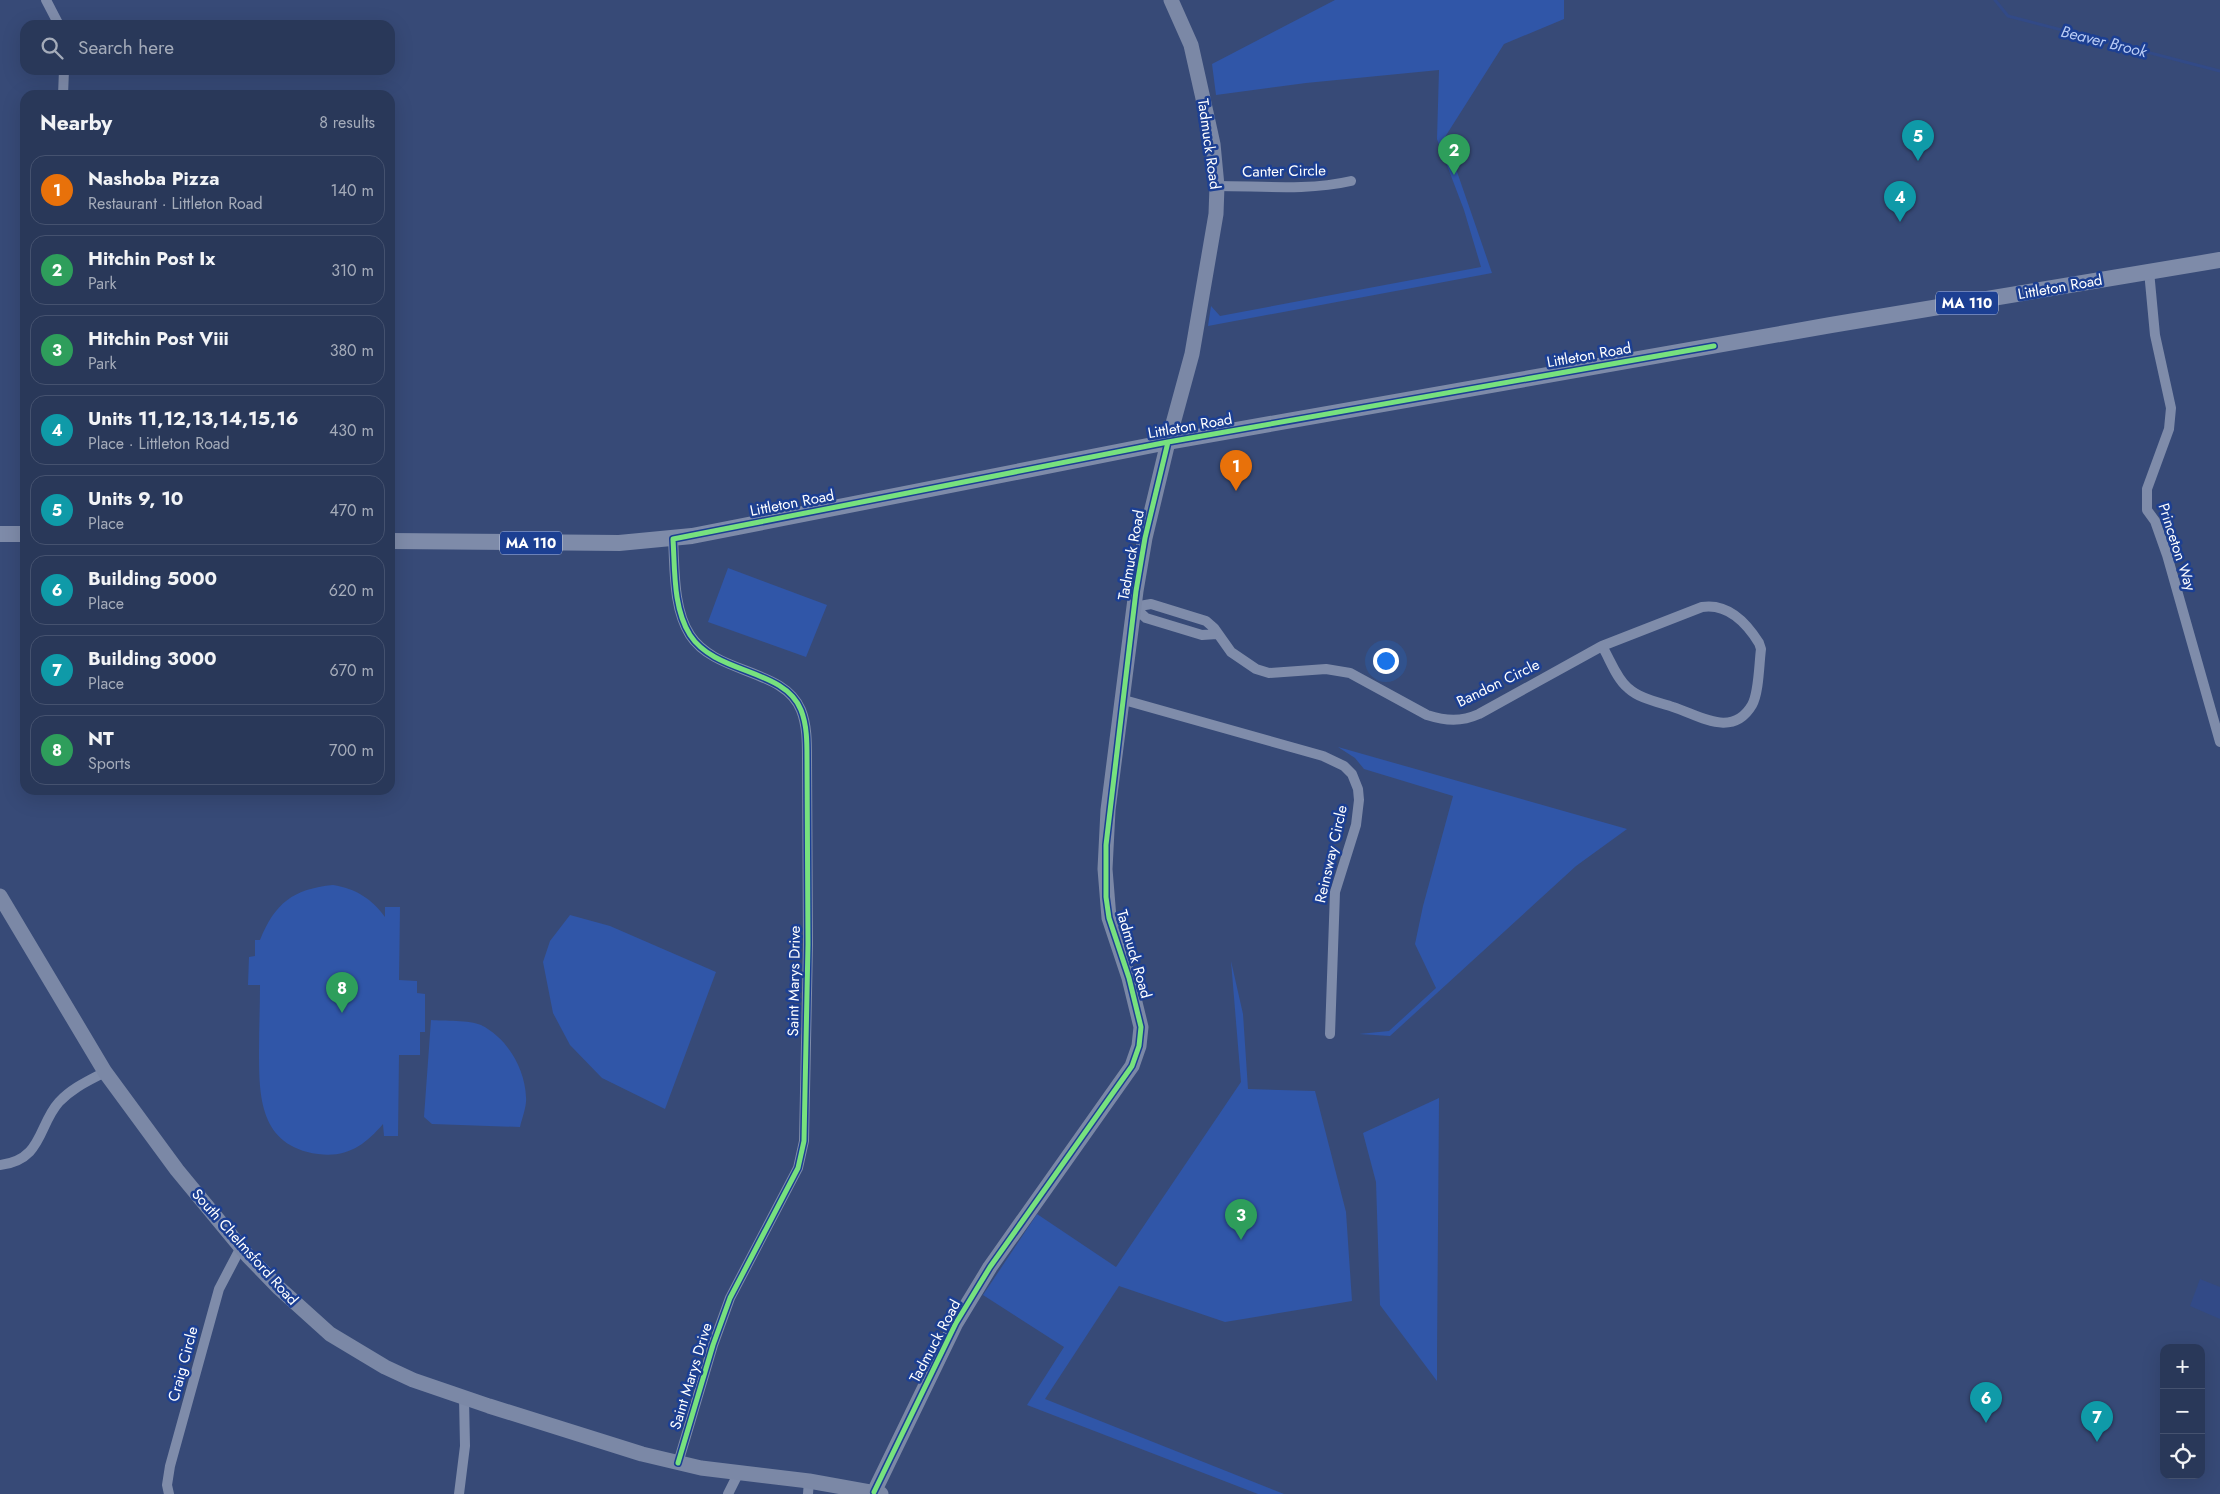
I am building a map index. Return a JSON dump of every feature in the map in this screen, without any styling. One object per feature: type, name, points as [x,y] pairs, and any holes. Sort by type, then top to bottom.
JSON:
[{"type":"main road","name":"Littleton Road","points":[[395,540],[600,544],[673,539],[1168,442],[2220,260]]},
{"type":"main road","points":[[0,534],[20,534]]},
{"type":"street","points":[[46,0],[56,20]]},
{"type":"street","name":"Tadmuck Road","points":[[877,1493],[956,1323],[990,1267],[1132,1066],[1139,1046],[1141,1027],[1129,978],[1109,918],[1105,878],[1108,810],[1124,700],[1134,607],[1145,538],[1168,442],[1185,384],[1202,306],[1216,214],[1217,186],[1212,144],[1191,45],[1171,0]]},
{"type":"street","points":[[63,90],[64,75]]},
{"type":"street","name":"Canter Circle","points":[[1217,186],[1306,187],[1334,185],[1351,181]]},
{"type":"street","name":"Princeton Way","points":[[2149,271],[2155,335],[2171,408],[2169,429],[2147,489],[2147,510],[2155,521],[2167,556],[2220,742]]},
{"type":"street","name":"Saint Marys Drive","points":[[673,539],[676,593],[680,610],[690,635],[709,655],[759,675],[786,689],[800,708],[806,729],[807,758],[808,944],[804,1141],[798,1168],[730,1298],[713,1345],[678,1463]]},
{"type":"street","name":"Bandon Circle","points":[[1134,607],[1151,604],[1201,619],[1210,624],[1237,657],[1256,669],[1269,673],[1326,669],[1350,673],[1372,683],[1420,712],[1450,720],[1465,719],[1479,714],[1602,646],[1702,607],[1719,606],[1727,609],[1755,638],[1761,649],[1755,698],[1748,711],[1737,720],[1723,723],[1709,721],[1681,709],[1642,697],[1629,690],[1620,680],[1602,646]]},
{"type":"street","points":[[1134,607],[1146,618],[1202,635],[1217,634]]},
{"type":"street","name":"Reinsway Circle","points":[[1124,700],[1323,756],[1344,766],[1352,774],[1358,790],[1359,800],[1356,825],[1335,892],[1330,1034]]},
{"type":"street","name":"South Chelmsford Road","points":[[0,896],[105,1072],[177,1170],[279,1288],[330,1334],[385,1367],[464,1398],[678,1463],[739,1472],[809,1487],[877,1493]]},
{"type":"street","points":[[0,1165],[19,1160],[36,1144],[57,1104],[71,1090],[105,1072]]},
{"type":"street","name":"Craig Circle","points":[[169,1494],[167,1485],[170,1466],[219,1289],[241,1246]]},
{"type":"street","points":[[459,1494],[465,1446],[464,1398]]},
{"type":"street","points":[[728,1494],[739,1472]]},
{"type":"shaded area","points":[[1335,0],[1564,0],[1564,19],[1504,44],[1445,137],[1492,273],[1208,326],[1211,306],[1220,316],[1481,267],[1464,210],[1437,139],[1439,70],[1306,83],[1216,95],[1212,64]]},
{"type":"shaded area","points":[[728,568],[827,605],[806,657],[708,622]]},
{"type":"shaded area","points":[[1338,747],[1627,829],[1576,866],[1390,1036],[1359,1034],[1389,1031],[1436,988],[1415,944],[1423,906],[1453,796],[1364,769],[1355,758]]},
{"type":"shaded area","points":[[333,885],[362,895],[385,917],[385,907],[400,907],[399,980],[417,981],[417,993],[425,994],[425,1032],[420,1032],[420,1055],[399,1055],[398,1136],[384,1136],[383,1124],[362,1144],[355,1148],[347,1152],[328,1155],[299,1149],[284,1141],[273,1130],[266,1116],[260,1085],[260,985],[248,985],[249,957],[255,956],[255,940],[260,940],[272,916],[279,907],[296,894]]},
{"type":"shaded area","points":[[570,915],[610,926],[716,972],[665,1109],[602,1078],[570,1045],[553,1013],[543,962],[550,941]]},
{"type":"shaded area","points":[[1231,961],[1243,1014],[1248,1089],[1315,1091],[1346,1212],[1352,1301],[1225,1322],[1119,1286],[1045,1399],[1284,1494],[1258,1494],[1027,1405],[1064,1347],[983,1295],[1037,1214],[1116,1267],[1241,1082]]},
{"type":"shaded area","points":[[431,1020],[476,1023],[490,1031],[506,1046],[518,1065],[525,1086],[526,1104],[520,1127],[432,1124],[424,1117]]},
{"type":"shaded area","points":[[1439,1098],[1437,1381],[1380,1305],[1376,1182],[1363,1133]]},
{"type":"shaded area","points":[[2200,1279],[2220,1287],[2220,1319],[2190,1306]]},
{"type":"waterway","name":"Beaver Brook","points":[[1995,0],[2008,16],[2220,71]]},
{"type":"cycle path","points":[[678,1463],[713,1345],[730,1298],[798,1168],[804,1141],[808,944],[807,752],[803,716],[792,696],[780,686],[765,678],[716,658],[702,648],[690,635],[680,613],[673,539],[1168,442],[1714,346]]},
{"type":"cycle path","points":[[874,1492],[956,1323],[990,1267],[1132,1066],[1139,1046],[1141,1027],[1129,978],[1109,918],[1106,897],[1106,845],[1136,591],[1145,538],[1168,442]]},
{"type":"place","name":"Units 9, 10","points":[[1918,161]]},
{"type":"place","name":"Hitchin Post Ix","points":[[1454,175]]},
{"type":"place","name":"Units 11,12,13,14,15,16","points":[[1900,222]]},
{"type":"place","name":"Nashoba Pizza","points":[[1236,491]]},
{"type":"place","name":"NT","points":[[342,1013]]},
{"type":"place","name":"Hitchin Post Viii","points":[[1241,1240]]},
{"type":"place","name":"Building 5000","points":[[1986,1423]]},
{"type":"place","name":"Building 3000","points":[[2097,1442]]}]
